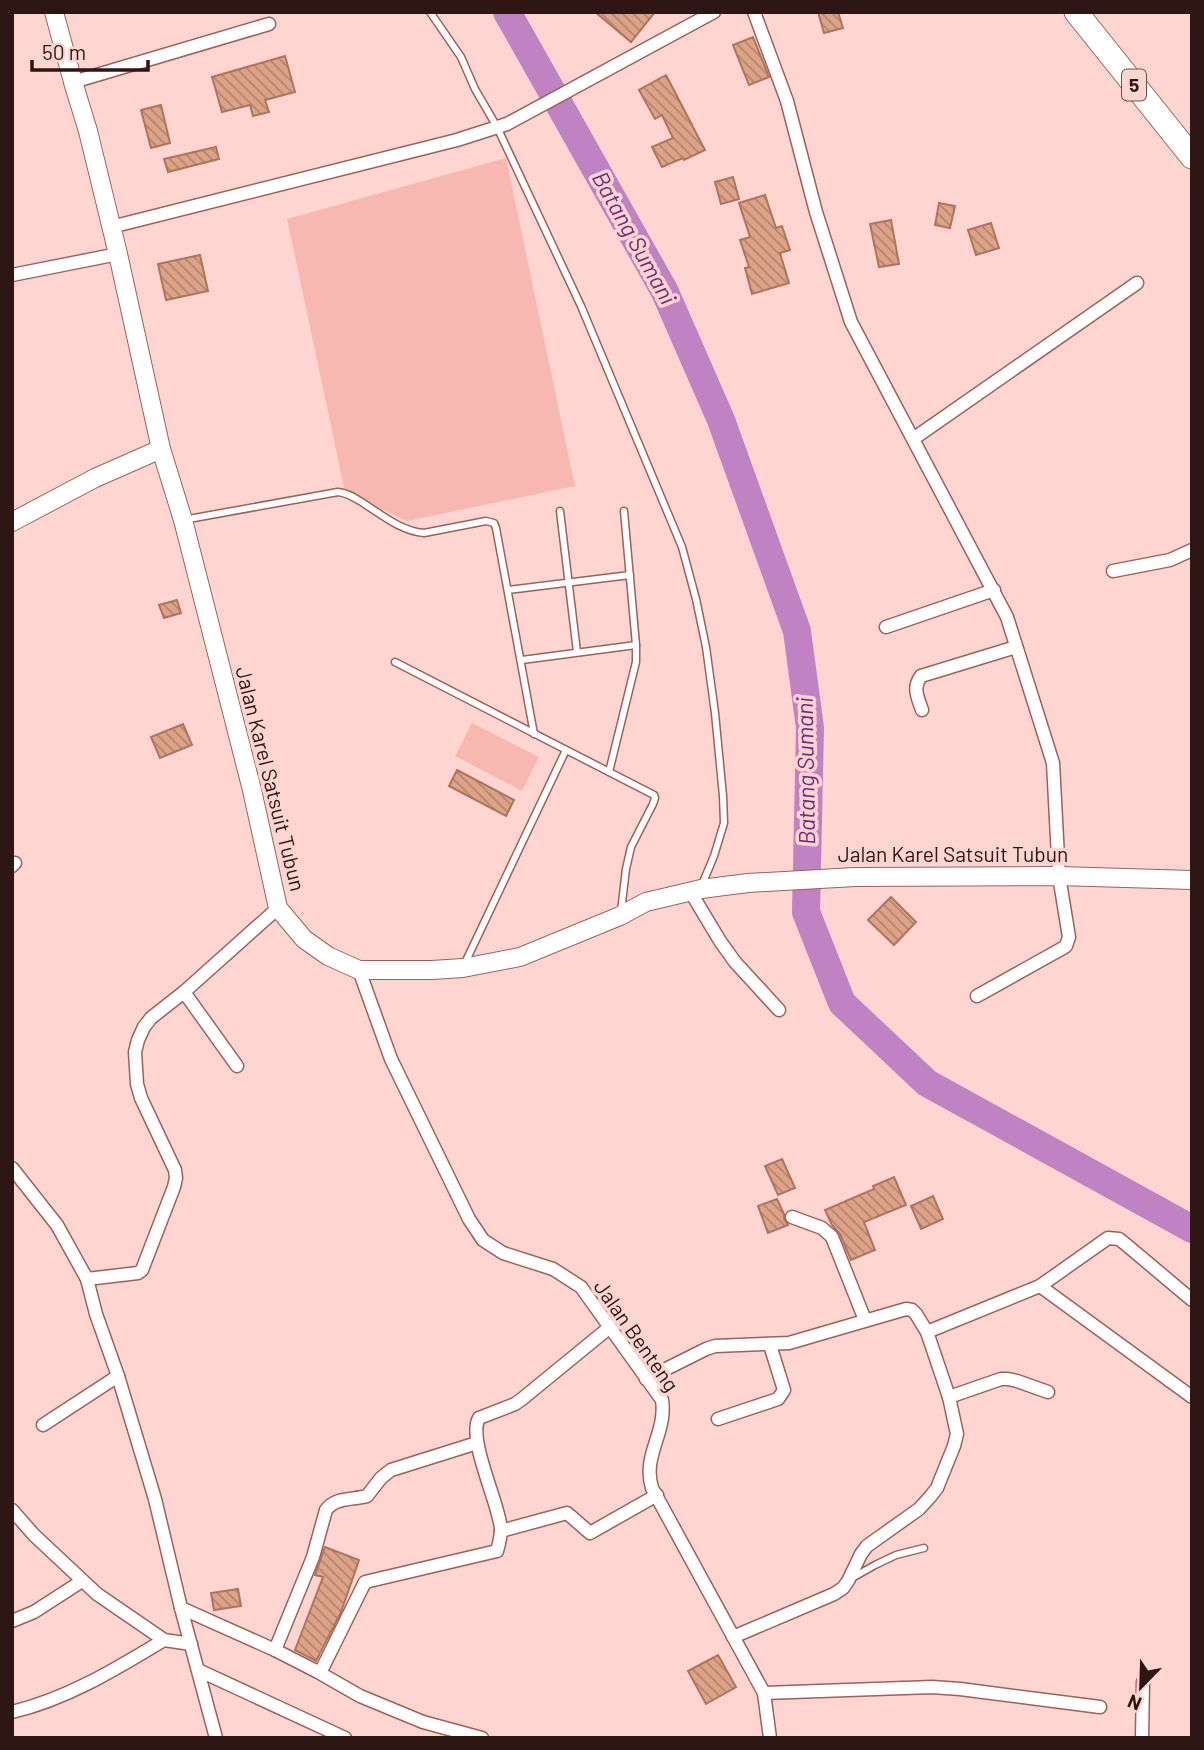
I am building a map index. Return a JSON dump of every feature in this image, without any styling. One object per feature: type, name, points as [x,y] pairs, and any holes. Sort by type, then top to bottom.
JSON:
[{"type":"highway","name":"5","points":[[1076,12],[1192,157]]},
{"type":"street","name":"Jalan Karel Satsuit Tubun","points":[[54,12],[88,131],[161,449],[183,520],[252,790],[278,908],[304,939],[328,956],[359,970],[463,968],[520,957],[620,916],[646,902],[695,890],[748,883],[855,877],[1059,876],[1192,880]]},
{"type":"street","points":[[111,227],[457,140],[502,126],[714,12]]},
{"type":"street","points":[[754,12],[787,101],[816,212],[846,311],[1004,609],[1053,763],[1059,876],[1069,937],[1066,946],[977,996]]},
{"type":"street","points":[[73,82],[269,24]]},
{"type":"street","points":[[12,275],[118,254]]},
{"type":"street","points":[[913,439],[1138,282]]},
{"type":"street","points":[[12,522],[95,478],[161,449]]},
{"type":"street","points":[[1113,571],[1170,560],[1192,550]]},
{"type":"street","points":[[886,627],[994,590]]},
{"type":"street","points":[[922,710],[915,688],[921,676],[1016,647]]},
{"type":"street","points":[[695,890],[720,941],[735,962],[779,1010]]},
{"type":"street","points":[[87,1279],[138,1273],[142,1269],[174,1187],[175,1170],[137,1084],[135,1052],[144,1027],[278,908]]},
{"type":"street","name":"Jalan Benteng","points":[[359,970],[391,1059],[469,1219],[483,1240],[503,1253],[553,1269],[581,1287],[662,1400],[664,1413],[649,1465],[648,1475],[652,1488],[764,1693],[770,1738]]},
{"type":"street","points":[[184,992],[237,1066]]},
{"type":"street","points":[[12,1168],[57,1225],[87,1279],[155,1499],[216,1738]]},
{"type":"street","points":[[792,1217],[822,1228],[832,1237],[865,1320]]},
{"type":"street","points":[[927,1332],[1040,1286],[1105,1240],[1113,1238],[1123,1242],[1192,1300]]},
{"type":"street","points":[[1040,1286],[1192,1397]]},
{"type":"street","points":[[646,1379],[715,1346],[789,1343],[906,1309],[916,1314],[927,1332],[949,1397],[957,1434],[937,1488],[930,1497],[919,1509],[867,1546],[843,1588],[733,1637]]},
{"type":"street","points":[[318,1671],[323,1667],[365,1581],[494,1552],[498,1548],[501,1531],[477,1443],[476,1425],[480,1418],[522,1399],[610,1327]]},
{"type":"street","points":[[718,1419],[778,1399],[782,1394],[784,1390],[770,1345]]},
{"type":"street","points":[[43,1425],[118,1376]]},
{"type":"street","points":[[949,1397],[1008,1379],[1048,1392]]},
{"type":"street","points":[[275,1650],[311,1563],[330,1504],[367,1496],[391,1470],[477,1443]]},
{"type":"street","points":[[501,1531],[566,1513],[590,1533],[657,1495]]},
{"type":"street","points":[[12,1510],[82,1581],[121,1612],[164,1640],[191,1644]]},
{"type":"street","points":[[12,1621],[34,1612],[82,1581]]},
{"type":"street","points":[[181,1608],[318,1671],[360,1696],[423,1722],[481,1738]]},
{"type":"street","points":[[12,1712],[41,1705],[108,1674],[164,1640]]},
{"type":"street","points":[[198,1670],[345,1738]]},
{"type":"street","points":[[1142,1738],[1143,1682]]},
{"type":"street","points":[[764,1693],[932,1687],[1100,1707]]},
{"type":"lane","points":[[430,12],[461,57],[475,89],[502,126],[581,306],[681,547],[706,648],[723,796],[724,822],[714,856],[695,890]]},
{"type":"lane","points":[[183,520],[338,492],[348,494],[394,523],[421,533],[489,521],[494,523],[534,734]]},
{"type":"lane","points":[[560,511],[577,652]]},
{"type":"lane","points":[[609,772],[635,671],[636,645],[624,511]]},
{"type":"lane","points":[[508,590],[630,575]]},
{"type":"lane","points":[[522,660],[636,645]]},
{"type":"lane","points":[[395,662],[650,793],[655,798],[631,847],[620,916]]},
{"type":"lane","points":[[463,968],[566,750]]},
{"type":"lane","points":[[848,1581],[896,1555],[924,1548]]},
{"type":"shaded area","points":[[506,158],[575,486],[407,521],[345,492],[287,219]]},
{"type":"shaded area","points":[[472,723],[539,757],[522,791],[455,756]]},
{"type":"building","points":[[595,12],[655,12],[631,42]]},
{"type":"building","points":[[818,12],[838,12],[843,28],[824,33]]},
{"type":"building","points":[[753,37],[769,77],[749,85],[733,45]]},
{"type":"building","points":[[285,56],[295,92],[265,100],[269,112],[253,116],[250,105],[222,112],[212,77]]},
{"type":"building","points":[[666,75],[705,150],[662,167],[652,147],[673,138],[662,115],[655,119],[639,90]]},
{"type":"building","points":[[161,105],[170,143],[151,148],[141,110]]},
{"type":"building","points":[[216,147],[219,159],[168,172],[164,159]]},
{"type":"building","points":[[733,177],[739,199],[721,204],[715,182]]},
{"type":"building","points":[[765,195],[776,228],[782,226],[790,250],[780,253],[789,283],[752,294],[745,268],[749,267],[740,240],[750,237],[739,203]]},
{"type":"building","points":[[939,203],[955,206],[950,228],[935,225]]},
{"type":"building","points":[[891,220],[899,264],[879,267],[870,224]]},
{"type":"building","points":[[991,223],[999,248],[976,255],[968,230]]},
{"type":"building","points":[[200,255],[208,291],[166,300],[158,264]]},
{"type":"building","points":[[177,600],[181,613],[164,618],[159,605]]},
{"type":"building","points":[[183,724],[192,745],[160,758],[151,737]]},
{"type":"building","points":[[457,770],[514,800],[506,816],[449,786]]},
{"type":"building","points":[[891,897],[916,922],[894,945],[868,920]]},
{"type":"building","points":[[782,1159],[795,1188],[778,1195],[765,1166]]},
{"type":"building","points":[[894,1177],[906,1205],[864,1222],[875,1250],[851,1260],[840,1234],[825,1210],[874,1189],[873,1186]]},
{"type":"building","points":[[933,1196],[943,1219],[921,1229],[911,1206]]},
{"type":"building","points":[[777,1199],[788,1225],[768,1233],[758,1206]]},
{"type":"building","points":[[325,1547],[359,1560],[341,1612],[316,1661],[295,1650],[323,1577],[315,1575]]},
{"type":"building","points":[[238,1589],[241,1606],[214,1610],[211,1593]]},
{"type":"building","points":[[718,1655],[736,1687],[706,1704],[688,1671]]},
{"type":"waterway","name":"Batang Sumani","points":[[507,12],[665,292],[721,420],[797,631],[810,728],[806,912],[842,1003],[927,1083],[1192,1229]]}]
